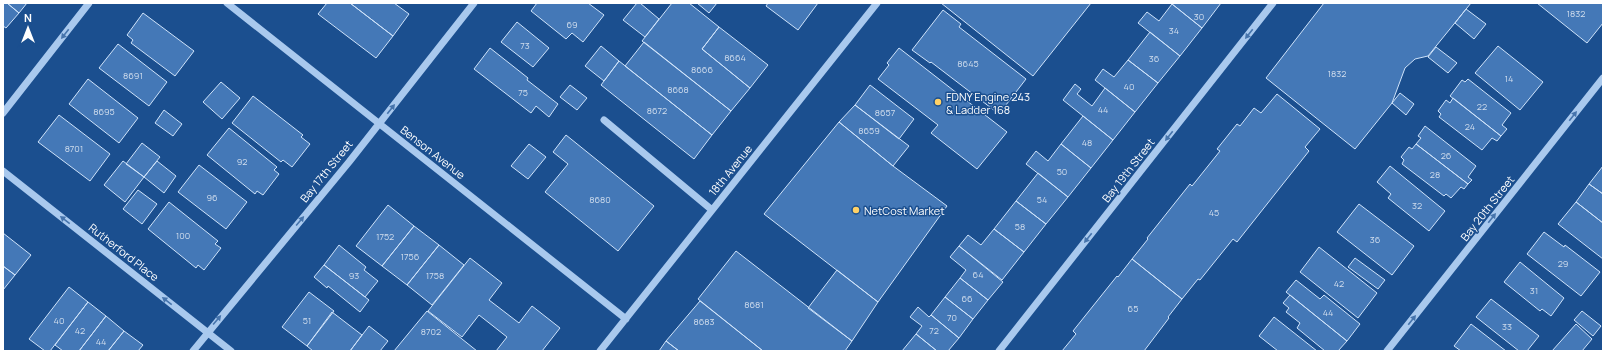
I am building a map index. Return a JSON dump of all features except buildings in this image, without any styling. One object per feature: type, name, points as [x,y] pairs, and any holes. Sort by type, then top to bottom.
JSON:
[{"type":"street","points":[[3,113],[89,3]]},
{"type":"street","name":"Benson Avenue","points":[[227,3],[626,319]]},
{"type":"street","name":"Bay 17th Street","points":[[193,351],[207,332],[379,124],[474,3]]},
{"type":"street","name":"18th Avenue","points":[[600,351],[877,3]]},
{"type":"street","name":"Bay 19th Street","points":[[999,351],[1273,3]]},
{"type":"street","name":"Bay 20th Street","points":[[1388,351],[1603,78]]},
{"type":"street","points":[[604,120],[712,210]]},
{"type":"street","name":"Rutherford Place","points":[[3,171],[230,351]]},
{"type":"place","name":"FDNY Engine 243 & Ladder 168","points":[[938,102]]},
{"type":"place","name":"NetCost Market","points":[[856,210]]}]
